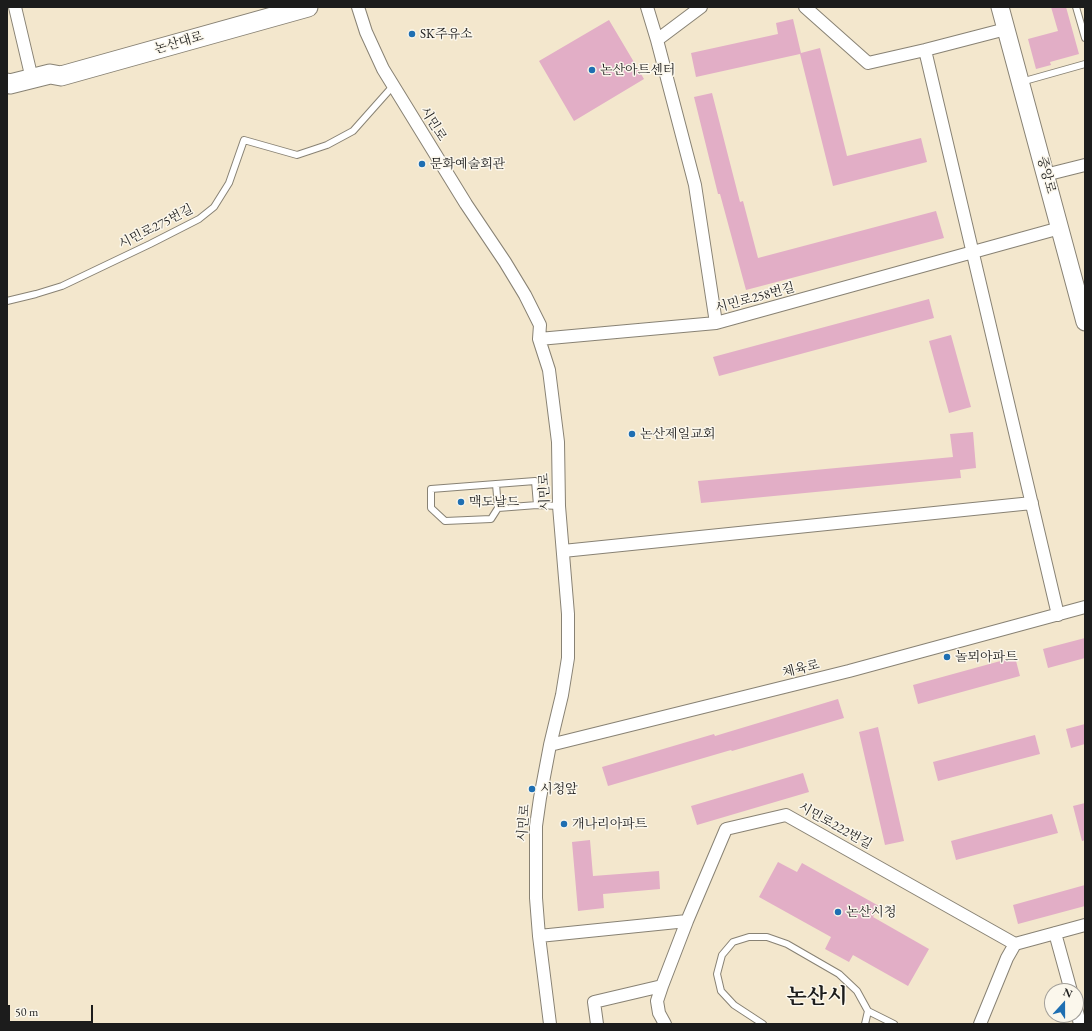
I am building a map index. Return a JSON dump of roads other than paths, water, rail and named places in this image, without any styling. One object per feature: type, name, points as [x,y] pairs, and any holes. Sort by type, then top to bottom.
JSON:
[{"type":"main road","name":"논산대로","points":[[50,74],[58,65],[273,7]]},
{"type":"main road","name":"논산대로","points":[[8,84],[50,74],[61,76],[308,7]]},
{"type":"street","points":[[15,7],[32,79]]},
{"type":"street","name":"시민로","points":[[358,7],[366,32],[383,69],[466,204],[525,294],[540,325],[539,339],[549,370],[558,442],[559,506],[568,614],[568,658],[562,695],[550,745],[536,826],[536,898],[539,936],[550,1024]]},
{"type":"street","points":[[647,7],[695,185],[716,323]]},
{"type":"street","points":[[657,40],[701,7]]},
{"type":"street","points":[[806,7],[868,63],[1006,29]]},
{"type":"street","name":"중앙로","points":[[1000,7],[1085,322]]},
{"type":"street","points":[[925,50],[1058,615]]},
{"type":"street","points":[[1046,175],[1085,165]]},
{"type":"street","name":"시민로258번길","points":[[539,339],[716,323],[1060,228]]},
{"type":"street","points":[[563,551],[1032,503]]},
{"type":"street","name":"체육로","points":[[550,745],[849,672],[1085,607]]},
{"type":"street","name":"시민로222번길","points":[[687,921],[726,829],[786,815],[1015,944]]},
{"type":"street","points":[[539,936],[687,921],[657,1001],[659,1013],[665,1024]]},
{"type":"street","points":[[980,1024],[1007,958],[1015,944],[1085,925]]},
{"type":"street","points":[[1055,933],[1069,983]]},
{"type":"street","points":[[597,1024],[594,1002],[662,986]]},
{"type":"lane","points":[[1076,7],[1085,38]]},
{"type":"lane","points":[[1021,82],[1085,64]]},
{"type":"lane","name":"시민로275번길","points":[[7,301],[62,286],[199,219],[214,207],[229,183],[244,140],[297,155],[328,145],[353,131],[393,86]]},
{"type":"lane","points":[[496,484],[498,508],[491,519],[445,521],[431,508],[431,489],[496,484],[536,481],[537,505]]},
{"type":"lane","points":[[498,508],[537,505],[559,506]]},
{"type":"lane","points":[[763,1024],[734,1005],[721,991],[717,974],[722,955],[733,942],[749,937],[767,937],[787,944],[839,974],[857,990],[868,1011],[894,1024]]},
{"type":"lane","points":[[865,1024],[868,1011]]},
{"type":"place","name":"SK주유소","points":[[412,34]]},
{"type":"place","name":"논산아트센터","points":[[592,70]]},
{"type":"place","name":"문화예술회관","points":[[422,164]]},
{"type":"place","name":"논산제일교회","points":[[632,434]]},
{"type":"place","name":"맥도날드","points":[[461,502]]},
{"type":"place","name":"놀뫼아파트","points":[[947,657]]},
{"type":"place","name":"시청앞","points":[[532,789]]},
{"type":"place","name":"개나리아파트","points":[[564,824]]},
{"type":"place","name":"논산시청","points":[[838,912]]},
{"type":"district","name":"논산시","points":[[817,997]]}]
